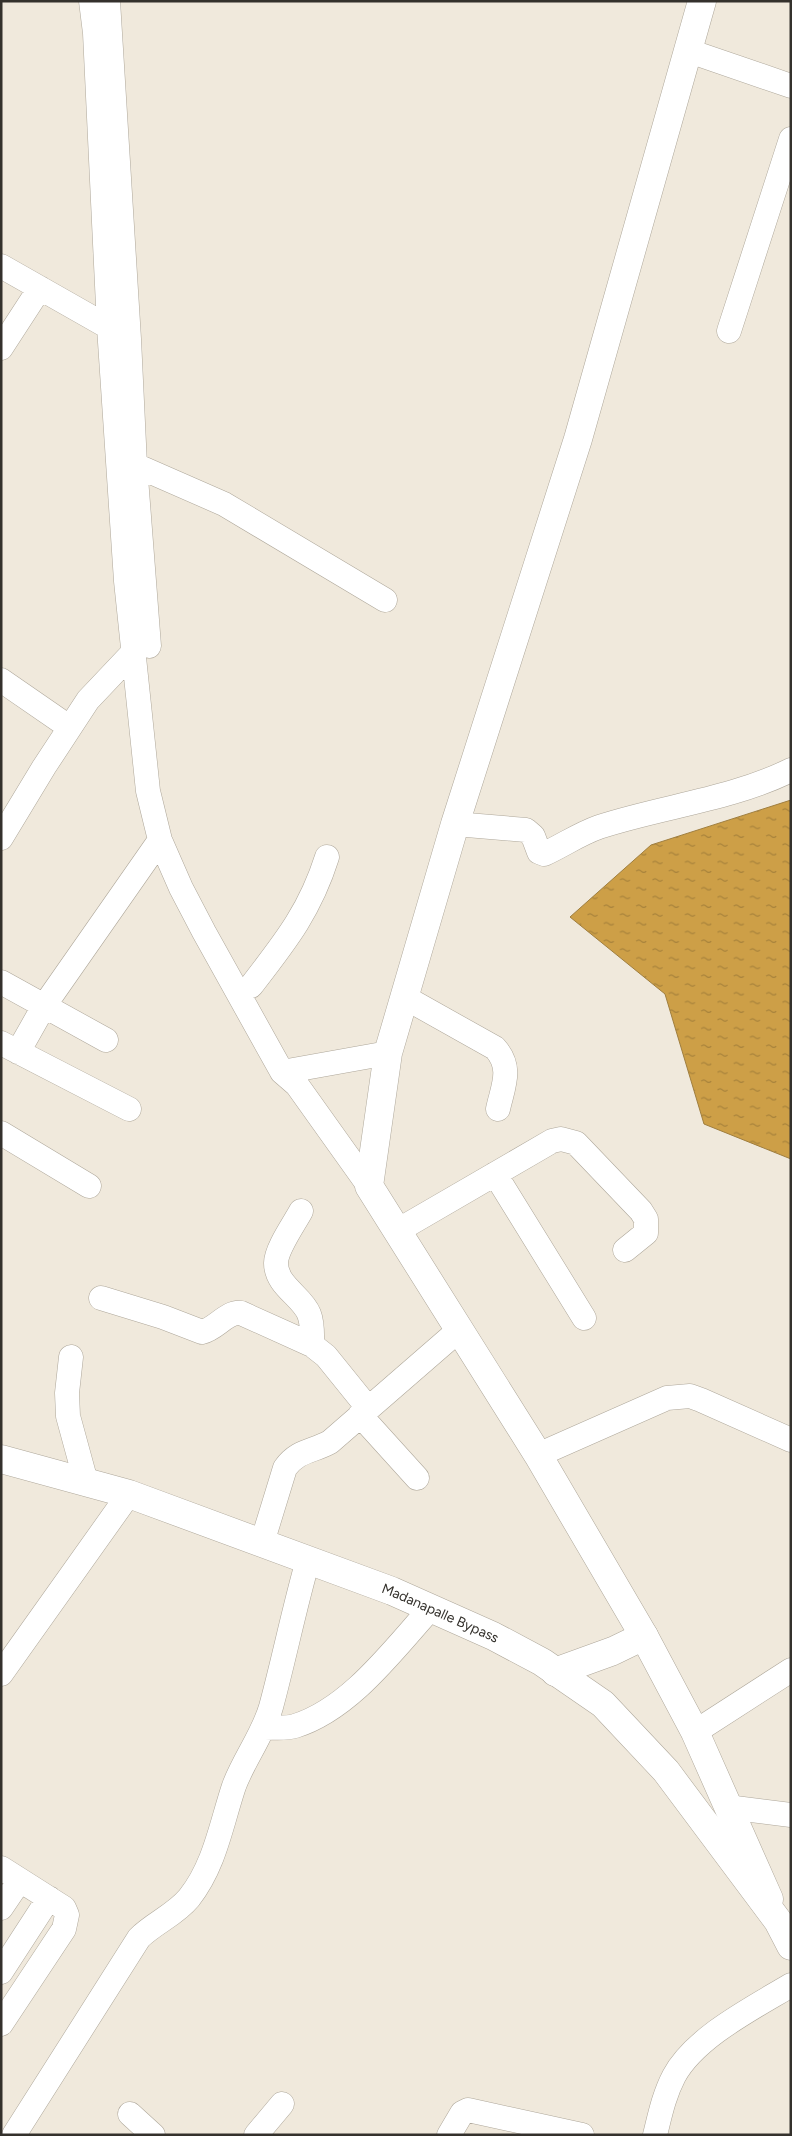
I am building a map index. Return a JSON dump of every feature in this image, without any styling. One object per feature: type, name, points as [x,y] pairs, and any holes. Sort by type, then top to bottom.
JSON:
[{"type":"main road","points":[[702,1],[578,439],[455,824],[388,1053],[369,1186],[538,1455],[644,1636],[695,1732],[778,1921],[791,1946]]},
{"type":"main road","name":"Madanapalle Bypass","points":[[1,1459],[128,1494],[392,1591],[493,1636],[556,1672],[603,1704],[666,1771],[778,1921]]},
{"type":"main road","points":[[556,1672],[612,1651],[644,1636]]},
{"type":"street","points":[[91,1],[119,333],[134,465],[148,791],[160,840],[204,932],[292,1075],[369,1186]]},
{"type":"street","points":[[108,1],[126,581],[141,644],[168,816],[187,866],[251,986],[292,1075]]},
{"type":"street","points":[[689,51],[791,86]]},
{"type":"street","points":[[729,331],[791,139]]},
{"type":"street","points":[[1,266],[119,333]]},
{"type":"street","points":[[1,348],[40,288]]},
{"type":"street","points":[[134,465],[224,504],[385,600]]},
{"type":"street","points":[[1,838],[88,700],[141,644]]},
{"type":"street","points":[[1,680],[69,728]]},
{"type":"street","points":[[455,824],[526,830],[533,836],[539,852],[544,854],[597,828],[657,810],[716,798],[771,780],[791,770]]},
{"type":"street","points":[[129,1109],[10,1048],[44,1006],[160,840]]},
{"type":"street","points":[[251,986],[306,911],[318,885],[327,857]]},
{"type":"street","points":[[1,982],[106,1040]]},
{"type":"street","points":[[404,998],[495,1048],[502,1056],[506,1066],[506,1075],[498,1109]]},
{"type":"street","points":[[292,1075],[388,1053]]},
{"type":"street","points":[[1,1133],[89,1186]]},
{"type":"street","points":[[397,1231],[552,1141],[561,1140],[576,1143],[642,1211],[646,1219],[646,1233],[625,1250]]},
{"type":"street","points":[[495,1174],[584,1318]]},
{"type":"street","points":[[301,1211],[278,1254],[276,1263],[278,1274],[308,1312],[311,1322],[312,1345]]},
{"type":"street","points":[[101,1298],[163,1317],[202,1332],[208,1331],[232,1314],[241,1313],[312,1345],[326,1356],[364,1411],[417,1478]]},
{"type":"street","points":[[262,1543],[284,1468],[292,1458],[330,1442],[459,1330]]},
{"type":"street","points":[[71,1357],[67,1393],[68,1416],[86,1482]]},
{"type":"street","points":[[538,1455],[667,1398],[678,1396],[690,1396],[701,1400],[791,1440]]},
{"type":"street","points":[[1,1674],[128,1494]]},
{"type":"street","points":[[14,2135],[139,1938],[151,1926],[175,1911],[188,1899],[200,1882],[212,1858],[239,1774],[248,1753],[264,1728],[271,1708],[294,1607],[308,1560]]},
{"type":"street","points":[[264,1728],[293,1727],[322,1715],[365,1681],[431,1608]]},
{"type":"street","points":[[695,1732],[791,1670]]},
{"type":"street","points":[[727,1807],[791,1815]]},
{"type":"street","points":[[1,1908],[11,1874],[64,1908],[67,1922],[1,2024]]},
{"type":"street","points":[[1,1972],[49,1898]]},
{"type":"street","points":[[655,2135],[665,2095],[684,2059],[707,2038],[791,1984]]},
{"type":"street","points":[[256,2135],[282,2104]]},
{"type":"street","points":[[449,2135],[462,2113],[468,2110],[582,2135]]},
{"type":"street","points":[[130,2114],[153,2135]]},
{"type":"water","points":[[791,800],[791,1159],[704,1124],[665,994],[570,917],[651,845]]}]
